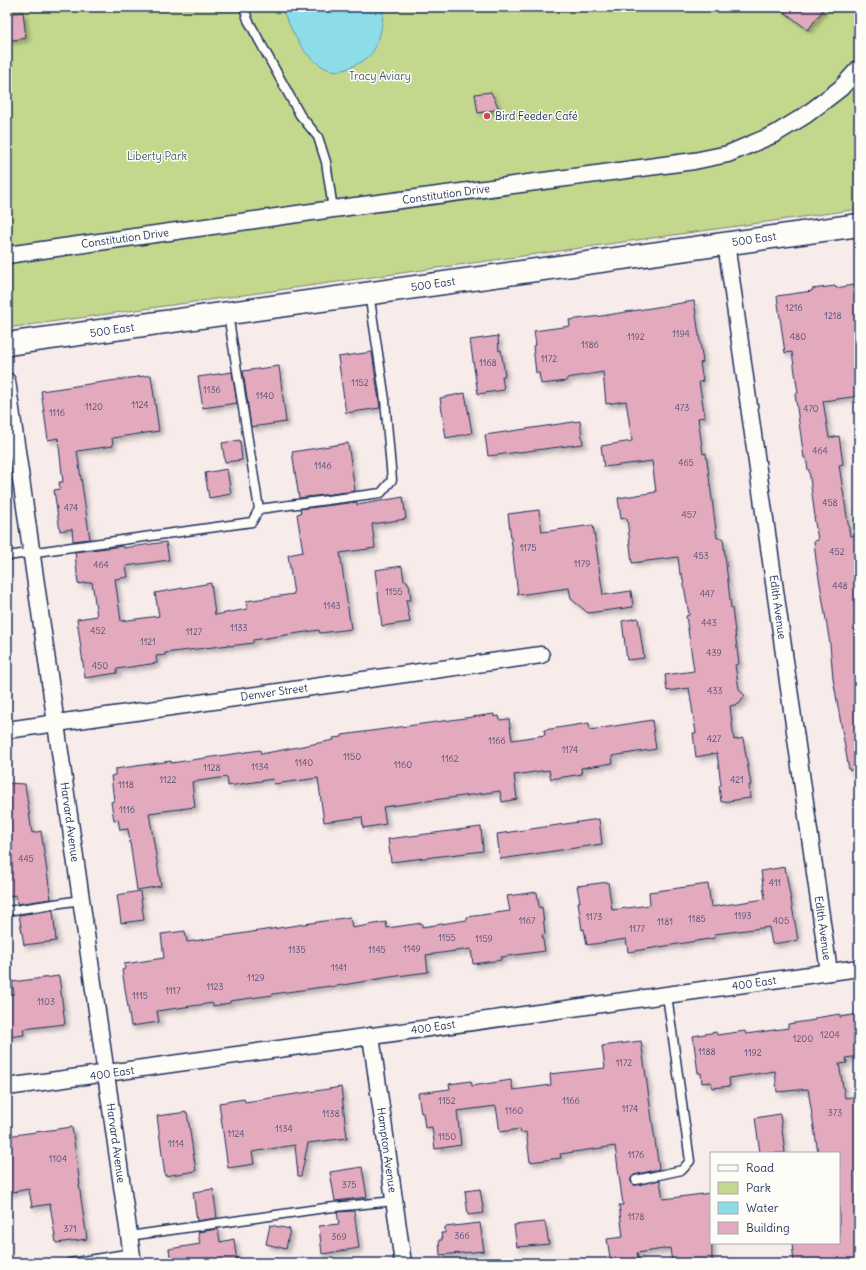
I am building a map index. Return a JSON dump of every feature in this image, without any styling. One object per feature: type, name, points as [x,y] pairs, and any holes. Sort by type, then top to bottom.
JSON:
[{"type":"street","name":"Constitution Drive","points":[[7,255],[333,209],[694,161],[728,154],[775,134],[806,115],[840,88],[859,68]]},
{"type":"street","name":"500 East","points":[[7,344],[859,224]]},
{"type":"street","name":"Edith Avenue","points":[[726,243],[829,972]]},
{"type":"street","name":"Harvard Avenue","points":[[7,381],[132,1258]]},
{"type":"street","name":"Denver Street","points":[[7,730],[541,655]]},
{"type":"street","name":"400 East","points":[[7,1087],[859,968]]},
{"type":"street","name":"Hampton Avenue","points":[[371,1036],[403,1263]]},
{"type":"lane","points":[[244,7],[248,20],[300,115],[318,137],[326,162],[333,209]]},
{"type":"lane","points":[[259,509],[382,493],[392,480],[385,400],[369,293]]},
{"type":"lane","points":[[7,556],[252,522],[259,509],[228,313]]},
{"type":"lane","points":[[7,912],[81,900]]},
{"type":"lane","points":[[636,1180],[682,1170],[690,1161],[667,995]]},
{"type":"lane","points":[[129,1236],[325,1208],[394,1201]]},
{"type":"lane","points":[[70,1263],[132,1258]]},
{"type":"green space","name":"Liberty Park","points":[[7,7],[859,7],[859,209],[7,328]]},
{"type":"water","points":[[281,7],[383,7],[378,42],[371,54],[361,62],[345,69],[334,71],[329,70],[320,65],[305,52],[294,34]]},
{"type":"building","points":[[778,7],[825,7],[808,30]]},
{"type":"building","points":[[23,12],[26,38],[7,41],[7,14]]},
{"type":"building","points":[[491,92],[499,109],[478,113],[475,94]]},
{"type":"building","points":[[859,284],[859,396],[823,401],[829,438],[839,436],[843,464],[839,465],[850,536],[859,535],[859,770],[849,770],[833,678],[830,644],[816,560],[814,541],[818,540],[809,470],[806,457],[804,458],[795,394],[798,393],[792,352],[785,353],[777,296],[812,291],[812,289],[835,286],[836,288]]},
{"type":"building","points":[[694,301],[703,362],[700,363],[703,381],[699,382],[705,417],[698,418],[703,454],[706,453],[717,538],[723,538],[739,664],[735,665],[739,689],[745,696],[739,704],[730,706],[734,740],[743,738],[751,785],[749,785],[750,798],[721,802],[719,786],[721,785],[717,753],[696,757],[693,733],[696,733],[689,688],[667,691],[665,675],[694,671],[686,616],[689,615],[682,574],[680,574],[678,557],[632,563],[627,518],[621,519],[618,498],[656,492],[652,461],[604,467],[601,446],[632,441],[626,401],[606,404],[603,372],[567,378],[567,381],[541,384],[539,373],[536,373],[533,346],[536,345],[534,331],[570,326],[569,320]]},
{"type":"building","points":[[498,336],[499,351],[501,350],[505,376],[502,376],[504,390],[478,394],[470,340]]},
{"type":"building","points":[[372,352],[380,408],[346,413],[338,357]]},
{"type":"building","points":[[279,366],[286,422],[251,427],[243,371]]},
{"type":"building","points":[[232,372],[237,403],[203,408],[198,377]]},
{"type":"building","points":[[151,375],[159,431],[112,438],[113,446],[77,451],[90,539],[73,541],[72,529],[60,531],[54,490],[60,489],[59,482],[63,482],[58,438],[48,440],[41,391]]},
{"type":"building","points":[[465,393],[472,433],[446,438],[440,398]]},
{"type":"building","points":[[580,421],[583,444],[488,456],[485,435]]},
{"type":"building","points":[[240,440],[242,460],[225,462],[222,443]]},
{"type":"building","points":[[348,443],[355,491],[299,498],[292,452]]},
{"type":"building","points":[[227,469],[231,494],[209,498],[205,473]]},
{"type":"building","points":[[403,497],[406,519],[372,524],[375,548],[340,553],[351,629],[320,633],[319,630],[253,640],[253,643],[165,653],[165,655],[156,656],[157,663],[117,669],[117,673],[85,678],[77,619],[97,616],[92,582],[78,584],[75,552],[123,546],[123,548],[166,542],[169,560],[126,566],[128,577],[115,579],[121,621],[159,616],[155,593],[211,583],[215,615],[247,609],[246,601],[294,594],[288,555],[303,552],[297,514],[301,513],[300,509],[357,502],[357,505]]},
{"type":"building","points":[[539,510],[542,532],[593,525],[603,595],[631,591],[633,607],[588,613],[571,599],[569,588],[518,595],[508,514]]},
{"type":"building","points":[[402,566],[404,581],[407,581],[409,584],[411,600],[406,600],[410,622],[382,626],[375,570]]},
{"type":"building","points":[[638,618],[644,658],[627,660],[622,621]]},
{"type":"building","points":[[494,714],[494,717],[499,716],[500,720],[509,719],[512,740],[545,735],[544,730],[589,723],[590,730],[652,720],[656,749],[612,756],[613,763],[581,768],[582,774],[551,779],[549,770],[514,775],[517,799],[502,802],[500,791],[383,807],[386,824],[363,828],[362,817],[324,822],[318,778],[274,784],[273,779],[228,786],[227,777],[192,782],[195,807],[149,813],[161,886],[137,890],[128,829],[120,830],[118,819],[114,820],[111,802],[114,801],[111,776],[115,775],[115,769],[171,761],[171,763],[260,750],[261,754],[334,740],[333,738],[342,737],[342,735]]},
{"type":"building","points":[[7,783],[25,784],[32,833],[41,831],[51,899],[17,904],[16,895],[7,896]]},
{"type":"building","points":[[599,819],[602,844],[500,859],[497,834]]},
{"type":"building","points":[[481,827],[483,851],[391,862],[388,839]]},
{"type":"building","points":[[785,867],[798,940],[772,944],[769,927],[715,934],[715,938],[628,952],[626,939],[587,945],[584,929],[582,930],[577,886],[608,882],[612,910],[650,905],[649,892],[708,884],[711,907],[765,899],[761,871]]},
{"type":"building","points":[[140,891],[144,920],[121,923],[117,895]]},
{"type":"building","points":[[537,892],[539,908],[542,907],[545,934],[542,935],[545,951],[501,957],[501,960],[473,964],[471,949],[426,955],[428,972],[331,987],[273,994],[230,1001],[230,1003],[213,1006],[213,1003],[157,1011],[159,1022],[131,1026],[122,970],[125,969],[124,964],[164,958],[161,934],[185,931],[187,942],[350,917],[352,928],[386,922],[387,928],[422,923],[422,927],[467,920],[467,917],[510,911],[507,896]]},
{"type":"building","points":[[53,910],[56,941],[24,945],[19,915]]},
{"type":"building","points":[[59,976],[65,1024],[23,1029],[24,1035],[7,1037],[7,995],[14,994],[12,982]]},
{"type":"building","points":[[840,1014],[840,1017],[859,1014],[859,1056],[846,1058],[847,1063],[839,1064],[845,1098],[859,1096],[859,1177],[857,1178],[859,1193],[859,1263],[794,1263],[792,1244],[840,1244],[840,1152],[818,1152],[808,1089],[777,1092],[775,1071],[729,1078],[730,1086],[712,1088],[711,1082],[702,1083],[701,1073],[698,1073],[693,1036],[716,1032],[717,1035],[745,1031],[746,1034],[788,1028],[788,1024],[815,1020],[815,1018]]},
{"type":"building","points":[[641,1041],[659,1169],[634,1175],[631,1178],[631,1182],[634,1185],[637,1185],[660,1180],[663,1199],[710,1193],[710,1244],[712,1244],[712,1263],[672,1263],[670,1248],[637,1253],[639,1263],[611,1263],[607,1239],[623,1237],[619,1205],[623,1205],[615,1146],[560,1154],[561,1158],[530,1162],[526,1132],[521,1133],[520,1129],[500,1132],[496,1106],[457,1111],[461,1145],[435,1149],[432,1127],[425,1128],[418,1093],[450,1089],[449,1084],[471,1081],[472,1086],[511,1080],[513,1090],[551,1085],[550,1074],[605,1068],[602,1046]]},
{"type":"building","points":[[341,1087],[347,1138],[308,1143],[301,1176],[298,1176],[295,1145],[252,1152],[254,1164],[228,1168],[219,1103],[244,1099],[245,1102]]},
{"type":"building","points":[[187,1112],[196,1171],[165,1176],[157,1116]]},
{"type":"building","points":[[780,1114],[785,1152],[760,1152],[755,1118]]},
{"type":"building","points":[[72,1127],[87,1239],[56,1243],[50,1204],[32,1207],[29,1189],[7,1193],[7,1136]]},
{"type":"building","points":[[362,1167],[367,1197],[335,1201],[330,1172]]},
{"type":"building","points":[[213,1189],[217,1218],[197,1221],[193,1192]]},
{"type":"building","points":[[480,1189],[484,1213],[468,1215],[465,1191]]},
{"type":"building","points":[[354,1211],[359,1248],[322,1254],[319,1226],[339,1224],[337,1212]]},
{"type":"building","points":[[545,1222],[549,1244],[517,1247],[514,1225]]},
{"type":"building","points":[[480,1223],[484,1251],[440,1255],[439,1240],[442,1240],[441,1233],[445,1233],[445,1227]]},
{"type":"building","points":[[270,1225],[290,1229],[286,1249],[266,1244]]},
{"type":"building","points":[[218,1229],[220,1242],[234,1239],[237,1263],[171,1263],[169,1249],[200,1244],[198,1232]]},
{"type":"place","name":"Bird Feeder Café","points":[[487,116]]},
{"type":"park label","name":"Tracy Aviary","points":[[380,76]]}]
